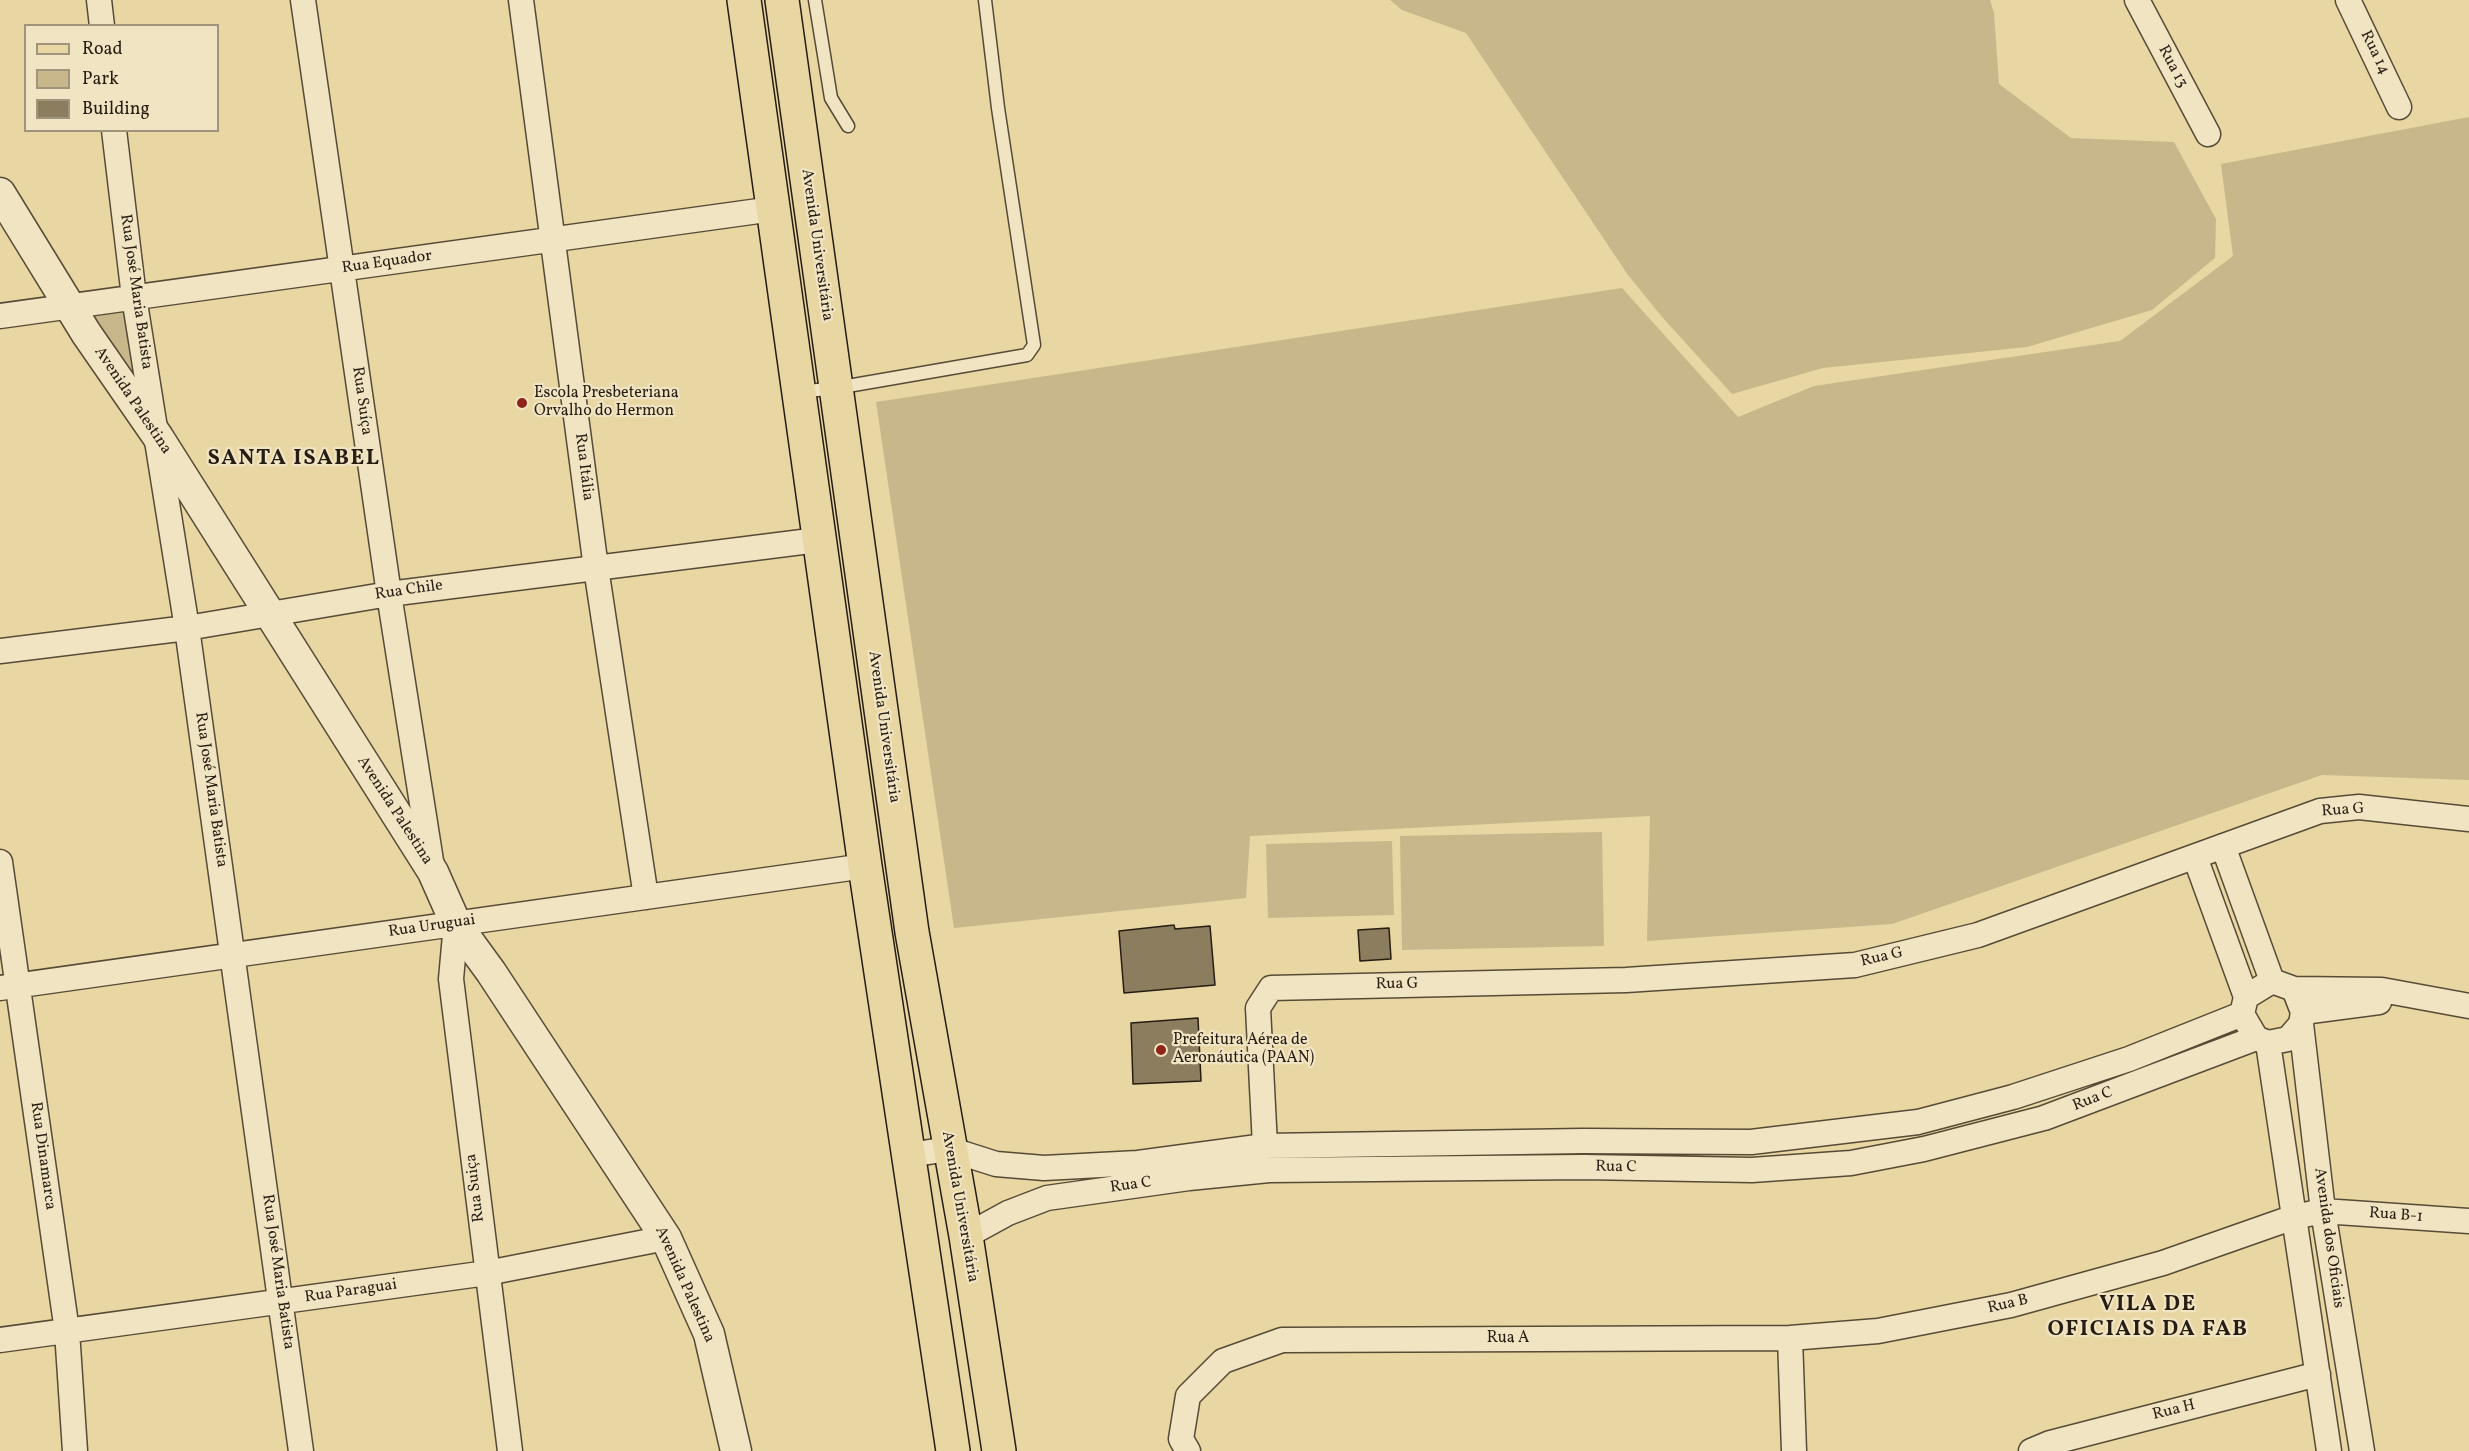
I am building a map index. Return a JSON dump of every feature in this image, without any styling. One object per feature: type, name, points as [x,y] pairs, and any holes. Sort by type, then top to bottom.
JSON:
[{"type":"main road","points":[[744,0],[864,866],[951,1438]]},
{"type":"main road","name":"Avenida Universitária","points":[[782,0],[912,932],[966,1236],[999,1451]]},
{"type":"main road","points":[[898,1086],[937,1080]]},
{"type":"main road","points":[[951,1438],[955,1418],[972,1412],[980,1412],[995,1419]]},
{"type":"street","points":[[99,0],[102,24]]},
{"type":"street","name":"Rua Suíça","points":[[303,0],[389,594],[433,872]]},
{"type":"street","name":"Rua Itália","points":[[521,0],[596,568],[646,897]]},
{"type":"street","name":"Rua 13","points":[[2137,0],[2208,134]]},
{"type":"street","name":"Rua 14","points":[[2348,0],[2399,107]]},
{"type":"street","name":"Rua José Maria Batista","points":[[114,132],[134,297],[187,628],[301,1451]]},
{"type":"street","name":"Avenida Palestina","points":[[0,193],[69,305],[158,437],[433,872],[456,924],[491,972],[666,1238],[709,1334],[736,1451]]},
{"type":"street","name":"Rua Equador","points":[[0,316],[773,209]]},
{"type":"street","name":"Rua Chile","points":[[0,651],[187,628],[389,594],[818,540]]},
{"type":"street","name":"Rua G","points":[[1265,1146],[1258,1008],[1271,988],[1626,980],[1855,965],[1978,935],[2320,811],[2359,807],[2469,819]]},
{"type":"street","name":"Avenida dos Oficiais","points":[[2223,846],[2283,985],[2302,1018],[2323,1211],[2362,1451]]},
{"type":"street","points":[[2195,857],[2244,1006],[2262,1040]]},
{"type":"street","name":"Rua Dinamarca","points":[[0,862],[9,986],[67,1331],[75,1451]]},
{"type":"street","name":"Rua Uruguai","points":[[9,986],[864,866]]},
{"type":"street","name":"Rua Suiça","points":[[456,924],[451,979],[510,1451]]},
{"type":"street","points":[[2283,985],[2382,990],[2469,1006]]},
{"type":"street","name":"Rua C","points":[[966,1236],[1008,1213],[1047,1198],[1139,1174],[1188,1167],[1265,1146],[1583,1141],[1751,1142],[1918,1122],[2013,1097],[2129,1059],[2244,1006],[2283,985]]},
{"type":"street","points":[[2302,1018],[2423,997]]},
{"type":"street","name":"Rua C","points":[[1188,1167],[1269,1170],[1584,1167],[1752,1170],[1851,1163],[1924,1149],[2044,1118],[2262,1040],[2288,1039],[2302,1018]]},
{"type":"street","name":"Avenida dos Oficiais","points":[[2262,1040],[2294,1217],[2329,1451]]},
{"type":"street","points":[[1918,1122],[1924,1149]]},
{"type":"street","points":[[1583,1141],[1584,1167]]},
{"type":"street","points":[[1265,1146],[1269,1170]]},
{"type":"street","points":[[909,1155],[949,1149]]},
{"type":"street","name":"Rua C","points":[[949,1149],[996,1164],[1139,1174]]},
{"type":"street","points":[[1044,1168],[1047,1198]]},
{"type":"street","name":"Rua B","points":[[1790,1338],[1878,1331],[2011,1305],[2163,1263],[2294,1217],[2323,1211]]},
{"type":"street","name":"Rua B-1","points":[[2323,1211],[2469,1221]]},
{"type":"street","name":"Rua Paraguai","points":[[0,1340],[487,1273],[666,1238]]},
{"type":"street","points":[[1790,1338],[1794,1451]]},
{"type":"street","name":"Rua A","points":[[1188,1451],[1181,1439],[1188,1396],[1223,1361],[1282,1340],[1790,1338]]},
{"type":"street","name":"Rua H","points":[[2031,1451],[2050,1443],[2318,1374]]},
{"type":"lane","points":[[815,0],[831,98],[848,126]]},
{"type":"lane","points":[[798,393],[1027,355],[1034,345],[998,108],[985,0]]},
{"type":"green space","points":[[1390,0],[1990,0],[1994,13],[1999,84],[2071,138],[2174,142],[2216,219],[2215,258],[2152,310],[2027,347],[1823,368],[1732,394],[1663,318],[1628,275],[1466,33],[1402,10]]},
{"type":"green space","points":[[2469,117],[2469,780],[2322,775],[1892,924],[1647,941],[1650,816],[1250,836],[1246,898],[954,928],[876,402],[1622,288],[1738,417],[1814,386],[2120,341],[2233,256],[2221,164]]},
{"type":"green space","points":[[134,303],[143,385],[85,312]]},
{"type":"green space","points":[[1602,832],[1604,946],[1402,950],[1400,836]]},
{"type":"green space","points":[[1392,841],[1394,915],[1268,918],[1266,844]]},
{"type":"building","points":[[1174,925],[1175,929],[1210,926],[1215,985],[1124,993],[1119,931]]},
{"type":"building","points":[[1389,928],[1391,959],[1360,961],[1358,930]]},
{"type":"building","points":[[1198,1018],[1201,1081],[1133,1084],[1131,1023]]},
{"type":"place","name":"Escola Presbeteriana Orvalho do Hermon","points":[[522,403]]},
{"type":"place","name":"Prefeitura Aérea de Aeronáutica (PAAN)","points":[[1161,1050]]},
{"type":"district","name":"SANTA ISABEL","points":[[294,460]]},
{"type":"district","name":"VILA DE OFICIAIS DA FAB","points":[[2148,1318]]}]
